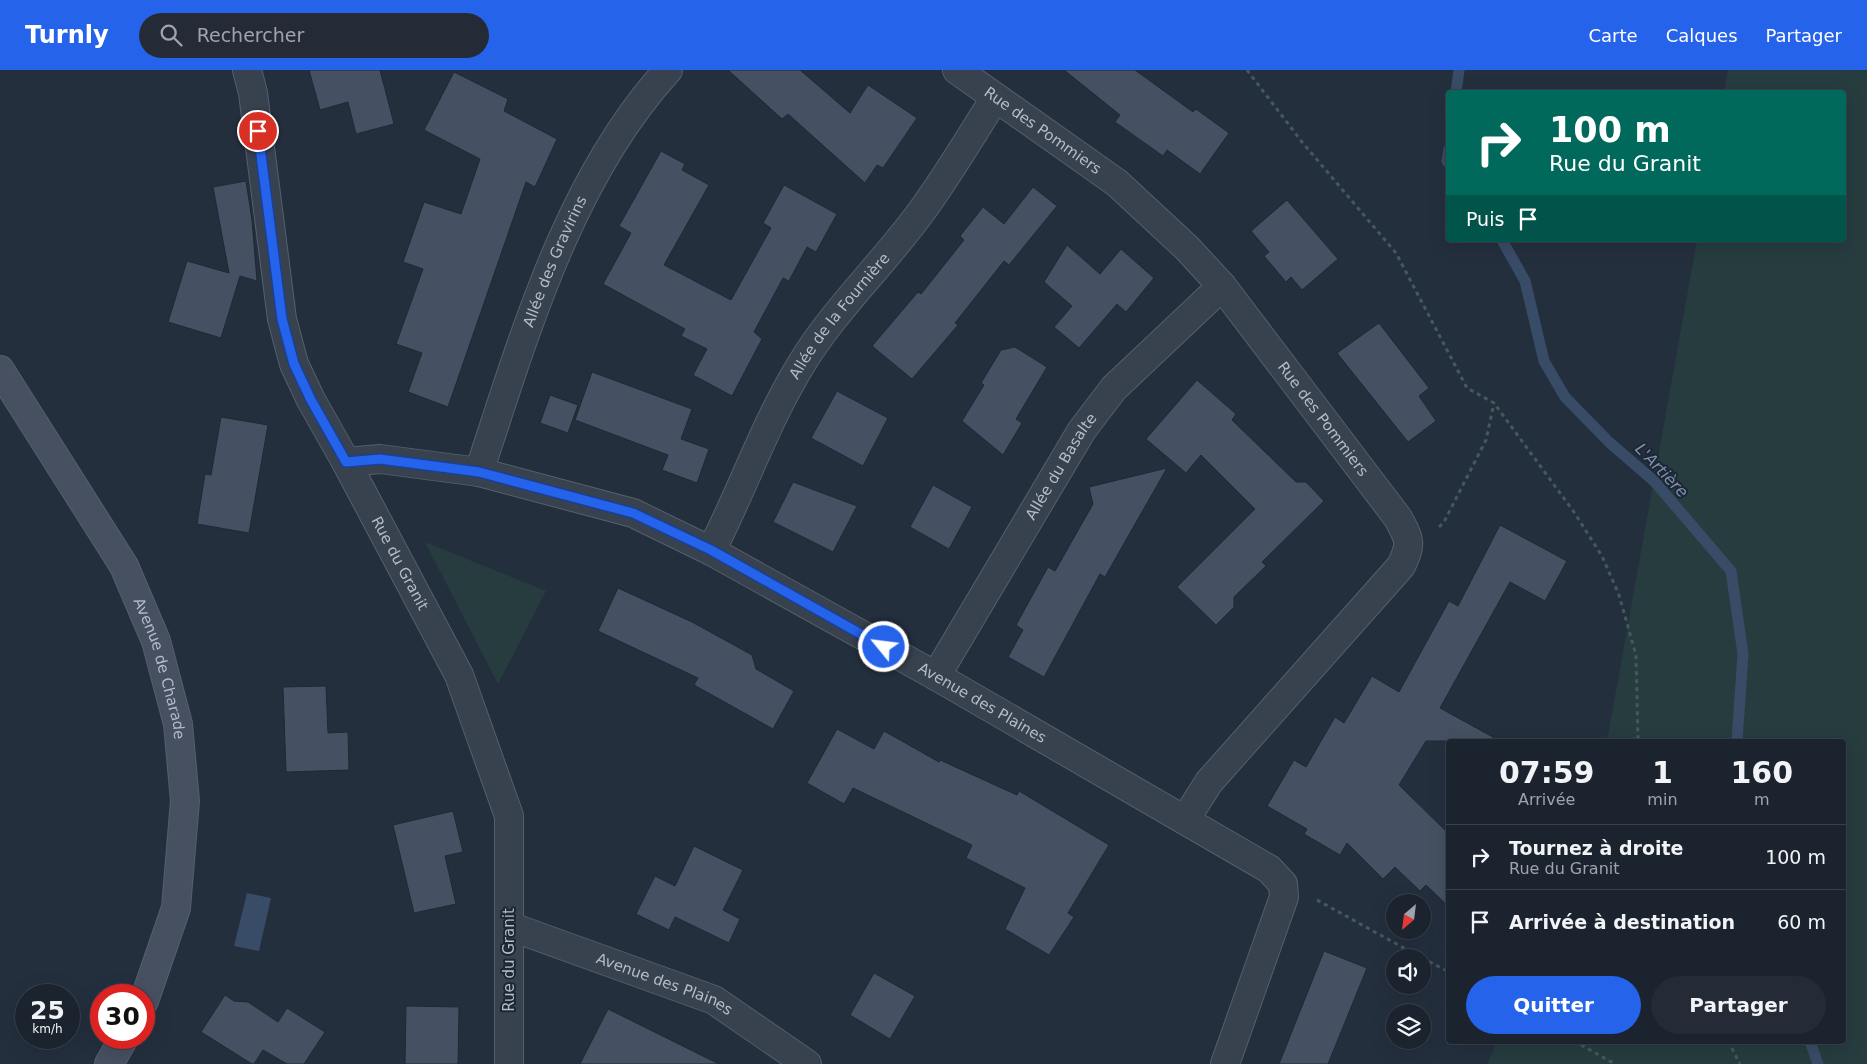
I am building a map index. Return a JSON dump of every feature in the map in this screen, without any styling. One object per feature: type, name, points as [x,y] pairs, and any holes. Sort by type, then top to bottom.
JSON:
[{"type":"street","name":"Rue du Granit","points":[[247,70],[253,93],[285,328],[294,364],[311,400],[459,675],[509,816],[509,1064]]},
{"type":"street","name":"Allée des Gravirins","points":[[479,472],[528,326],[553,264],[589,184],[622,128],[649,91],[668,70]]},
{"type":"street","name":"Rue des Pommiers","points":[[957,70],[1117,183],[1187,248],[1222,286],[1398,518],[1408,536],[1408,551],[1401,566],[1209,782],[1184,820]]},
{"type":"street","name":"Allée de la Fournière","points":[[711,550],[731,513],[773,416],[802,362],[921,212],[995,98]]},
{"type":"street","name":"Allée du Basalte","points":[[936,676],[1082,430],[1114,388],[1222,286]]},
{"type":"street","name":"Avenue de Charade","points":[[0,370],[124,566],[156,641],[178,724],[185,800],[176,908],[150,984]]},
{"type":"street","name":"Avenue des Plaines","points":[[346,462],[380,459],[479,472],[633,513],[711,550],[936,676],[1269,869],[1283,884]]},
{"type":"street","points":[[1226,1064],[1284,896],[1283,884]]},
{"type":"street","name":"Avenue des Plaines","points":[[509,926],[714,1000],[807,1064]]},
{"type":"street","points":[[110,1064],[118,1049]]},
{"type":"path","points":[[1247,70],[1302,142],[1396,253],[1467,388],[1494,403],[1574,512],[1602,556],[1619,595],[1636,655],[1638,739]]},
{"type":"path","points":[[1444,522],[1486,440],[1494,403]]},
{"type":"path","points":[[1283,884],[1305,893],[1406,949]]},
{"type":"path","points":[[1431,963],[1446,970]]},
{"type":"path","points":[[1579,1044],[1615,1064]]},
{"type":"path","points":[[1730,1044],[1740,1064]]},
{"type":"green space","points":[[1728,70],[1867,70],[1867,1064],[1487,1064],[1496,1044],[1846,1044],[1846,739],[1607,739],[1697,242],[1846,242],[1846,90],[1724,90]]},
{"type":"green space","points":[[425,542],[546,591],[498,684]]},
{"type":"water","points":[[247,893],[271,898],[259,951],[234,946]]},
{"type":"building","points":[[309,70],[380,70],[394,124],[356,134],[348,102],[320,110]]},
{"type":"building","points":[[728,70],[800,70],[850,113],[868,85],[917,118],[883,168],[877,165],[865,183],[788,114],[782,119]]},
{"type":"building","points":[[1064,70],[1135,70],[1193,112],[1196,109],[1229,133],[1200,174],[1167,150],[1163,156],[1115,122],[1120,115]]},
{"type":"building","points":[[454,72],[508,99],[504,111],[557,139],[535,187],[526,182],[448,407],[408,392],[422,353],[396,344],[423,269],[403,262],[424,202],[461,214],[480,159],[424,130]]},
{"type":"building","points":[[661,151],[685,164],[682,170],[709,185],[664,265],[731,300],[771,228],[763,223],[784,185],[837,214],[816,252],[807,247],[789,281],[783,278],[754,332],[762,339],[732,396],[693,375],[707,349],[681,336],[685,329],[603,284],[631,233],[619,226]]},
{"type":"building","points":[[246,181],[252,220],[257,281],[240,276],[221,338],[168,322],[187,261],[229,273],[213,187]]},
{"type":"building","points":[[1033,187],[1057,206],[1009,265],[1004,261],[955,323],[958,325],[912,379],[872,346],[918,292],[921,294],[964,240],[960,236],[983,207],[1004,224]]},
{"type":"building","points":[[1287,200],[1338,259],[1302,290],[1291,277],[1286,282],[1264,256],[1269,252],[1251,231]]},
{"type":"building","points":[[1067,245],[1100,274],[1121,249],[1154,278],[1126,312],[1117,304],[1079,348],[1054,327],[1072,306],[1044,282]]},
{"type":"building","points":[[1379,323],[1429,388],[1419,396],[1436,421],[1408,442],[1337,353]]},
{"type":"building","points":[[1015,347],[1047,367],[1016,419],[1022,423],[1003,455],[962,421],[984,385],[981,383],[1001,350]]},
{"type":"building","points":[[592,372],[692,409],[681,439],[709,449],[697,483],[662,470],[668,455],[575,420]]},
{"type":"building","points":[[1197,380],[1236,414],[1232,420],[1296,482],[1306,482],[1324,501],[1262,562],[1266,566],[1234,597],[1234,607],[1216,625],[1177,587],[1255,509],[1201,455],[1186,473],[1146,439]]},
{"type":"building","points":[[837,391],[888,418],[863,466],[811,438]]},
{"type":"building","points":[[550,395],[578,405],[568,433],[540,423]]},
{"type":"building","points":[[221,417],[268,425],[249,533],[197,524],[205,474],[211,475]]},
{"type":"building","points":[[1167,468],[1105,577],[1100,574],[1044,677],[1008,657],[1023,630],[1016,625],[1048,567],[1055,571],[1093,504],[1089,487]]},
{"type":"building","points":[[793,482],[857,506],[833,552],[773,522]]},
{"type":"building","points":[[933,485],[972,507],[949,549],[910,527]]},
{"type":"building","points":[[1500,525],[1567,561],[1545,601],[1510,582],[1440,708],[1496,739],[1426,741],[1399,785],[1446,831],[1446,904],[1426,885],[1420,891],[1395,867],[1383,879],[1347,843],[1340,855],[1304,834],[1307,829],[1267,806],[1294,760],[1306,767],[1335,717],[1344,723],[1372,676],[1399,692],[1449,601],[1458,606]]},
{"type":"building","points":[[618,588],[692,622],[752,655],[756,669],[794,691],[773,729],[694,685],[698,678],[598,631]]},
{"type":"building","points":[[326,686],[328,733],[348,732],[349,770],[286,772],[283,687]]},
{"type":"building","points":[[837,729],[874,749],[884,731],[939,762],[940,760],[1017,795],[1019,791],[1109,845],[1068,913],[1074,917],[1049,955],[1005,929],[1025,888],[966,858],[972,845],[853,788],[844,804],[807,783]]},
{"type":"building","points":[[453,811],[463,852],[445,856],[456,904],[414,913],[393,825]]},
{"type":"building","points":[[694,846],[743,870],[723,910],[740,919],[729,943],[675,917],[669,930],[636,914],[655,876],[675,886]]},
{"type":"building","points":[[1324,951],[1367,968],[1328,1064],[1279,1064]]},
{"type":"building","points":[[874,973],[915,996],[890,1039],[850,1015]]},
{"type":"building","points":[[225,995],[234,1001],[248,1002],[278,1022],[287,1008],[325,1032],[304,1064],[287,1064],[263,1050],[254,1064],[252,1064],[201,1032]]},
{"type":"building","points":[[406,1006],[459,1007],[458,1064],[405,1064]]},
{"type":"building","points":[[608,1009],[719,1064],[580,1064]]},
{"type":"waterway","name":"L'Artière","points":[[1456,90],[1459,70]]},
{"type":"waterway","name":"L'Artière","points":[[1503,242],[1525,281],[1544,361],[1565,397],[1609,442],[1654,481],[1731,571],[1743,654],[1737,739]]},
{"type":"waterway","name":"L'Artière","points":[[1811,1044],[1818,1064]]},
{"type":"route","points":[[258,131],[282,319],[294,364],[311,400],[346,462],[380,459],[479,472],[633,513],[711,550],[884,647]]}]
